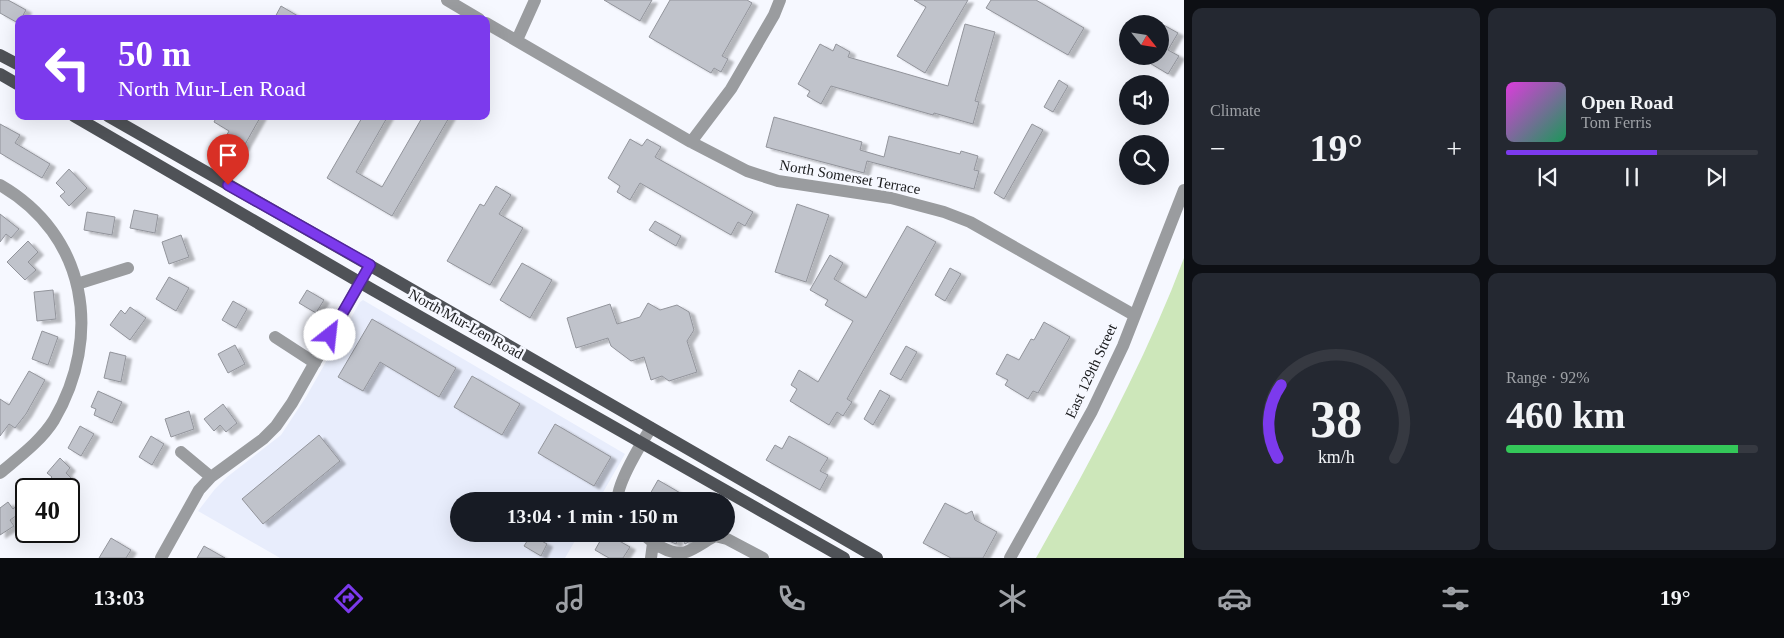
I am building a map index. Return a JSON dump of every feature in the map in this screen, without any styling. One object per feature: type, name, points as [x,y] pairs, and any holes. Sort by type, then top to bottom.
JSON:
[{"type":"main road","points":[[1,58],[15,63]]},
{"type":"main road","points":[[0,74],[15,83]]},
{"type":"main road","name":"North Mur-Len Road","points":[[81,120],[360,282],[844,558]]},
{"type":"main road","name":"North Mur-Len Road","points":[[115,120],[877,558]]},
{"type":"street","points":[[447,0],[472,15]]},
{"type":"street","points":[[517,40],[535,0]]},
{"type":"street","points":[[691,142],[731,89],[774,16],[780,0]]},
{"type":"street","name":"North Somerset Terrace","points":[[490,25],[724,160],[767,178],[891,198],[944,212],[970,222],[1134,315]]},
{"type":"street","points":[[0,185],[24,200],[45,221],[66,252],[72,265],[80,300],[82,337],[70,389],[54,420],[43,435],[0,473]]},
{"type":"street","name":"East 129th Street","points":[[1010,558],[1092,411],[1123,346],[1184,190]]},
{"type":"street","points":[[161,558],[199,490],[211,477],[251,449],[276,426],[292,403],[370,265]]},
{"type":"street","points":[[76,284],[128,268]]},
{"type":"street","points":[[274,337],[315,363]]},
{"type":"street","points":[[619,492],[642,442],[651,428]]},
{"type":"street","points":[[181,452],[211,477]]},
{"type":"street","points":[[651,558],[653,543],[666,550],[686,552],[715,536],[727,538],[763,558]]},
{"type":"shaded area","points":[[363,300],[625,454],[603,492],[450,492],[450,542],[574,542],[565,558],[280,558],[198,511],[227,477],[281,435],[306,397],[360,302]]},
{"type":"green space","points":[[1184,258],[1184,558],[1036,558],[1116,411],[1169,297]]},
{"type":"building","points":[[0,0],[8,0],[26,10],[23,15],[15,15],[15,21],[0,13]]},
{"type":"building","points":[[604,0],[652,0],[640,21]]},
{"type":"building","points":[[670,0],[747,0],[752,3],[722,56],[728,59],[721,72],[714,68],[711,73],[649,37]]},
{"type":"building","points":[[914,0],[968,0],[925,73],[897,56],[926,7]]},
{"type":"building","points":[[991,0],[1036,0],[1084,28],[1068,55],[986,8]]},
{"type":"building","points":[[281,6],[296,15],[276,15]]},
{"type":"building","points":[[965,24],[995,32],[975,101],[979,102],[973,124],[934,113],[933,115],[831,86],[821,104],[807,96],[810,91],[798,84],[820,44],[833,51],[836,44],[850,52],[848,57],[948,86]]},
{"type":"building","points":[[1169,28],[1178,33],[1169,48]]},
{"type":"building","points":[[1169,51],[1179,56],[1168,74],[1153,65],[1169,65]]},
{"type":"building","points":[[1059,80],[1068,86],[1053,112],[1044,107]]},
{"type":"building","points":[[774,117],[862,142],[860,150],[884,157],[889,136],[960,154],[961,151],[978,156],[974,170],[979,171],[974,189],[867,161],[864,173],[766,147]]},
{"type":"building","points":[[215,120],[259,120],[243,148],[225,138],[229,131],[214,122]]},
{"type":"building","points":[[361,120],[386,120],[356,172],[382,187],[421,120],[448,120],[392,216],[327,178]]},
{"type":"building","points":[[0,124],[20,135],[15,143],[50,164],[42,178],[0,153]]},
{"type":"building","points":[[1032,124],[1043,130],[1004,199],[994,193]]},
{"type":"building","points":[[630,139],[642,146],[647,139],[661,147],[655,157],[753,212],[745,226],[738,222],[731,235],[640,183],[630,200],[617,192],[620,186],[608,178]]},
{"type":"building","points":[[69,169],[87,188],[69,206],[60,196],[65,192],[56,183]]},
{"type":"building","points":[[496,186],[511,195],[499,214],[523,228],[490,285],[447,261],[480,204],[484,206]]},
{"type":"building","points":[[797,204],[829,215],[806,282],[775,272]]},
{"type":"building","points":[[134,210],[158,215],[155,233],[130,228]]},
{"type":"building","points":[[87,212],[115,217],[112,235],[84,230]]},
{"type":"building","points":[[0,214],[19,229],[11,238],[6,234],[0,242]]},
{"type":"building","points":[[655,221],[681,236],[676,246],[649,230]]},
{"type":"building","points":[[907,226],[936,242],[847,399],[852,402],[843,416],[837,412],[829,425],[790,401],[797,389],[791,385],[799,370],[818,382],[853,321],[825,305],[828,300],[810,290],[830,255],[843,263],[834,279],[866,298]]},
{"type":"building","points":[[181,235],[189,257],[169,264],[162,242]]},
{"type":"building","points":[[28,241],[38,252],[28,262],[36,270],[25,280],[7,262]]},
{"type":"building","points":[[522,263],[552,280],[530,318],[500,300]]},
{"type":"building","points":[[950,268],[961,274],[945,301],[935,295]]},
{"type":"building","points":[[169,277],[189,288],[176,311],[156,299]]},
{"type":"building","points":[[53,290],[56,319],[37,321],[34,292]]},
{"type":"building","points":[[307,290],[324,300],[316,313],[299,303]]},
{"type":"building","points":[[233,301],[247,309],[236,328],[222,320]]},
{"type":"building","points":[[648,303],[660,310],[677,305],[689,312],[694,330],[687,341],[697,372],[669,381],[662,376],[651,380],[644,357],[631,361],[611,346],[608,338],[576,348],[567,318],[610,304],[617,324],[640,317]]},
{"type":"building","points":[[130,307],[146,318],[130,340],[110,325],[121,310],[125,314]]},
{"type":"building","points":[[372,319],[456,368],[439,397],[380,362],[363,391],[338,377]]},
{"type":"building","points":[[1044,322],[1070,337],[1038,393],[1033,391],[1028,399],[1005,385],[1008,380],[996,374],[1007,354],[1019,360],[1031,339],[1034,340]]},
{"type":"building","points":[[42,331],[58,337],[48,365],[32,359]]},
{"type":"building","points":[[235,345],[245,364],[228,373],[218,354]]},
{"type":"building","points":[[906,346],[917,352],[901,380],[890,374]]},
{"type":"building","points":[[110,352],[126,356],[121,382],[104,378]]},
{"type":"building","points":[[29,371],[45,380],[26,414],[15,428],[9,424],[0,436],[0,399],[9,405]]},
{"type":"building","points":[[472,376],[520,404],[502,435],[454,407]]},
{"type":"building","points":[[880,390],[890,396],[873,425],[864,419]]},
{"type":"building","points":[[98,391],[122,402],[112,423],[94,415],[96,409],[91,407]]},
{"type":"building","points":[[223,404],[237,423],[226,432],[220,425],[214,431],[204,419]]},
{"type":"building","points":[[189,411],[194,429],[171,437],[165,419]]},
{"type":"building","points":[[555,424],[611,457],[594,486],[538,453]]},
{"type":"building","points":[[80,426],[94,434],[81,456],[68,448]]},
{"type":"building","points":[[319,435],[340,461],[263,524],[242,499]]},
{"type":"building","points":[[151,436],[164,444],[152,465],[139,457]]},
{"type":"building","points":[[789,436],[828,458],[820,471],[828,475],[820,490],[766,460],[775,445],[782,449]]},
{"type":"building","points":[[60,458],[70,468],[66,473],[71,478],[51,478],[47,473]]},
{"type":"building","points":[[658,480],[679,492],[651,492]]},
{"type":"building","points":[[8,502],[13,509],[15,507],[15,517],[10,520],[14,526],[0,535],[0,508]]},
{"type":"building","points":[[945,503],[966,514],[972,511],[975,520],[997,532],[983,558],[951,558],[923,543]]},
{"type":"building","points":[[111,538],[131,550],[126,558],[99,558]]},
{"type":"building","points":[[527,542],[543,542],[547,544],[541,556],[524,546]]},
{"type":"building","points":[[600,542],[621,542],[630,547],[623,558],[609,558],[595,550]]},
{"type":"building","points":[[204,546],[225,558],[197,558]]},
{"type":"route","points":[[228,185],[370,265],[330,335]]}]
